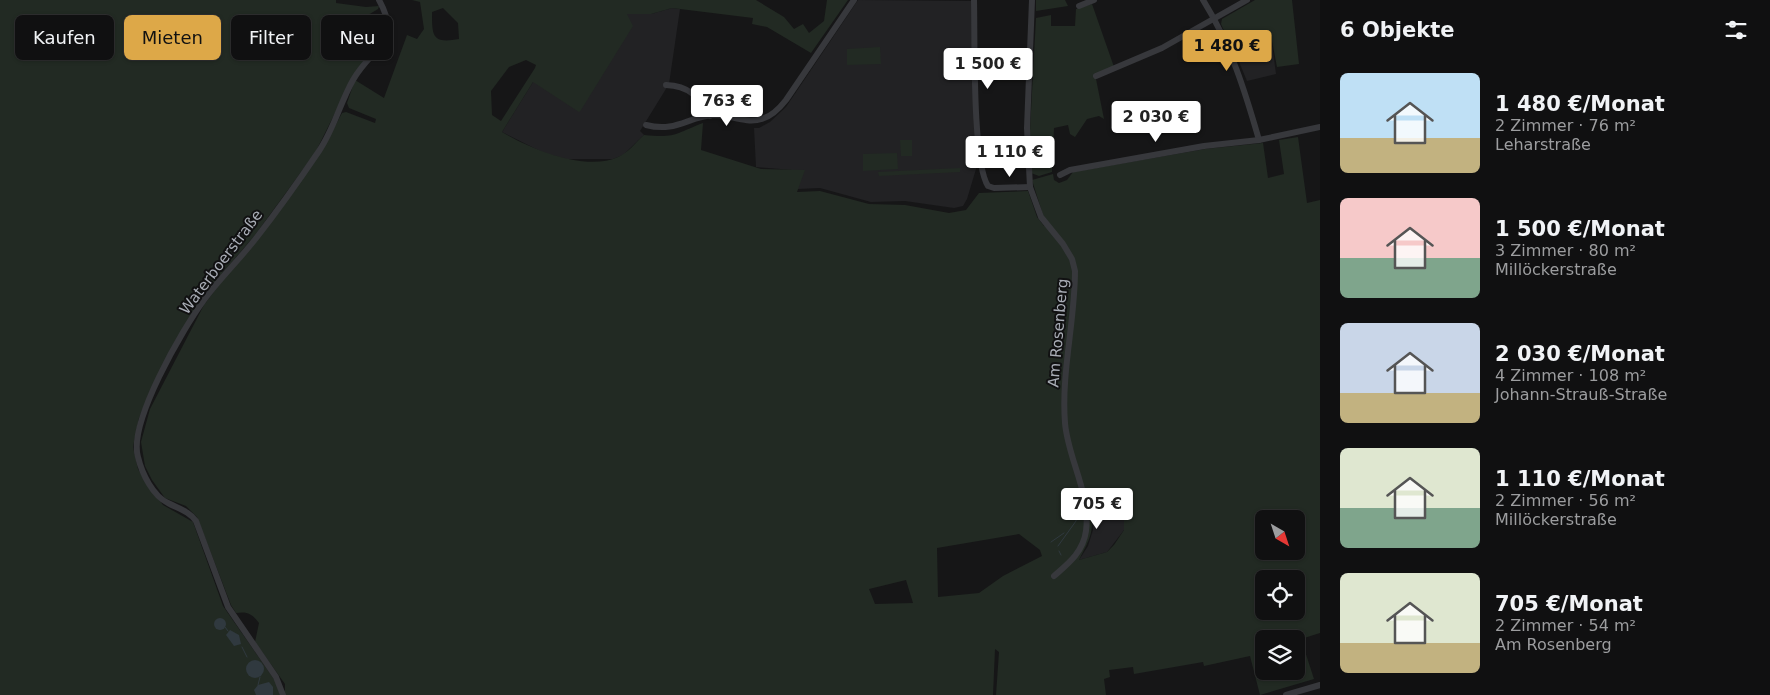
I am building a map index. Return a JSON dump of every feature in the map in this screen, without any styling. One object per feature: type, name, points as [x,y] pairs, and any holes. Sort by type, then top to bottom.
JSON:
[{"type":"street","name":"Waterboerstraße","points":[[282,695],[276,677],[228,607],[196,521],[189,513],[164,501],[152,488],[140,463],[136,441],[140,422],[154,390],[191,320],[204,300],[258,236],[321,149],[356,75],[388,34],[388,20],[379,0]]},
{"type":"street","points":[[646,126],[671,128],[710,116],[756,120],[773,114],[786,100],[854,0]]},
{"type":"street","points":[[974,0],[978,148],[981,170],[987,184],[991,188],[1030,187]]},
{"type":"street","name":"Am Rosenberg","points":[[1032,0],[1027,128],[1030,187],[1041,217],[1068,251],[1076,271],[1067,350],[1064,414],[1067,436],[1080,480],[1086,531],[1082,546],[1075,558],[1054,576]]},
{"type":"street","points":[[1079,6],[1094,0]]},
{"type":"street","points":[[1204,0],[1215,19],[1242,81],[1260,140]]},
{"type":"street","points":[[1096,76],[1162,48],[1247,0]]},
{"type":"street","points":[[666,85],[679,86],[690,90],[701,101],[710,116]]},
{"type":"street","points":[[1060,175],[1070,170],[1161,153],[1260,140],[1320,128]]},
{"type":"street","points":[[1286,695],[1320,685]]},
{"type":"shaded area","points":[[0,0],[336,0],[336,3],[366,7],[379,6],[378,9],[368,15],[321,15],[321,60],[365,60],[356,71],[315,153],[255,235],[201,298],[152,387],[139,418],[133,447],[138,469],[163,505],[193,522],[223,606],[276,682],[280,695],[0,695]]},
{"type":"shaded area","points":[[412,0],[756,0],[784,17],[794,29],[803,24],[809,33],[824,21],[827,0],[848,0],[811,53],[767,27],[752,24],[753,18],[672,8],[651,14],[627,14],[633,26],[579,112],[533,82],[502,132],[543,151],[590,162],[605,161],[622,155],[644,135],[670,135],[703,123],[701,150],[761,169],[805,170],[797,192],[820,191],[869,204],[905,205],[949,213],[966,210],[979,193],[1028,191],[1037,217],[1044,226],[1050,226],[1043,215],[1032,180],[1053,174],[1054,180],[1059,183],[1067,180],[1073,172],[1205,149],[1263,143],[1268,178],[1284,174],[1279,140],[1298,137],[1307,203],[1320,200],[1320,633],[1305,638],[1305,630],[1255,630],[1255,676],[1250,656],[1204,666],[1203,662],[1134,674],[1133,667],[1109,670],[1110,677],[1104,679],[1106,695],[996,695],[999,652],[995,649],[993,695],[285,695],[285,684],[255,642],[259,623],[249,614],[244,612],[236,613],[231,605],[197,517],[186,506],[165,498],[145,466],[141,442],[150,409],[204,305],[329,138],[342,113],[346,112],[375,123],[376,119],[349,108],[347,103],[355,80],[384,98],[407,35],[417,39],[424,29],[420,2]],"holes":[[[443,8],[458,23],[459,39],[443,40],[435,36],[432,27],[432,12]],[[526,60],[536,65],[501,121],[492,115],[491,91],[509,67]],[[1091,502],[1124,502],[1124,530],[1107,552],[1079,560],[1091,532]],[[1019,534],[1040,550],[1042,556],[1003,576],[979,593],[938,597],[937,548]],[[906,580],[913,603],[875,604],[869,589]]]},
{"type":"shaded area","points":[[584,0],[651,14],[672,8],[680,9],[669,84],[640,131],[644,135],[623,155],[613,159],[566,159],[544,153],[502,132]]},
{"type":"shaded area","points":[[858,0],[972,1],[976,169],[963,206],[954,208],[905,201],[871,202],[820,188],[797,189],[804,171],[756,167],[754,128],[759,128],[770,122],[786,107]]},
{"type":"shaded area","points":[[1036,0],[1065,0],[1068,6],[1036,11]]},
{"type":"shaded area","points":[[1255,0],[1292,0],[1299,64],[1277,67],[1271,36],[1233,51],[1221,24],[1222,19]]},
{"type":"shaded area","points":[[1092,4],[1114,67],[1095,74],[1104,119],[1099,116],[1087,119],[1075,137],[1070,134],[1068,125],[1054,128],[1052,172],[1039,176],[1031,173],[1030,130],[1036,18],[1051,15],[1051,26],[1075,26],[1076,9]]},
{"type":"shaded area","points":[[1271,36],[1276,74],[1247,81],[1237,57]]},
{"type":"shaded area","points":[[880,47],[881,64],[847,65],[847,49]]},
{"type":"shaded area","points":[[900,140],[912,140],[912,156],[901,156]]},
{"type":"shaded area","points":[[897,153],[898,169],[863,171],[863,154]]},
{"type":"shaded area","points":[[960,168],[960,172],[879,176],[878,172]]},
{"type":"shaded area","points":[[1090,502],[1124,502],[1124,530],[1107,552],[1079,560],[1088,546],[1093,530]]},
{"type":"shaded area","points":[[220,618],[226,624],[220,630],[214,624]]},
{"type":"shaded area","points":[[230,630],[239,635],[241,644],[234,646],[226,635]]},
{"type":"shaded area","points":[[1305,651],[1314,679],[1260,695],[1256,680],[1305,680]]},
{"type":"shaded area","points":[[255,660],[261,663],[264,669],[261,675],[255,678],[249,675],[246,669],[249,663]]},
{"type":"shaded area","points":[[269,682],[273,687],[273,695],[256,695],[254,690],[258,685]]},
{"type":"waterway","points":[[1058,546],[1076,521],[1077,514]]},
{"type":"waterway","points":[[1051,542],[1064,533]]},
{"type":"waterway","points":[[1059,551],[1061,555]]},
{"type":"waterway","points":[[225,627],[228,631]]},
{"type":"waterway","points":[[242,647],[247,657]]},
{"type":"waterway","points":[[258,685],[260,677]]}]
